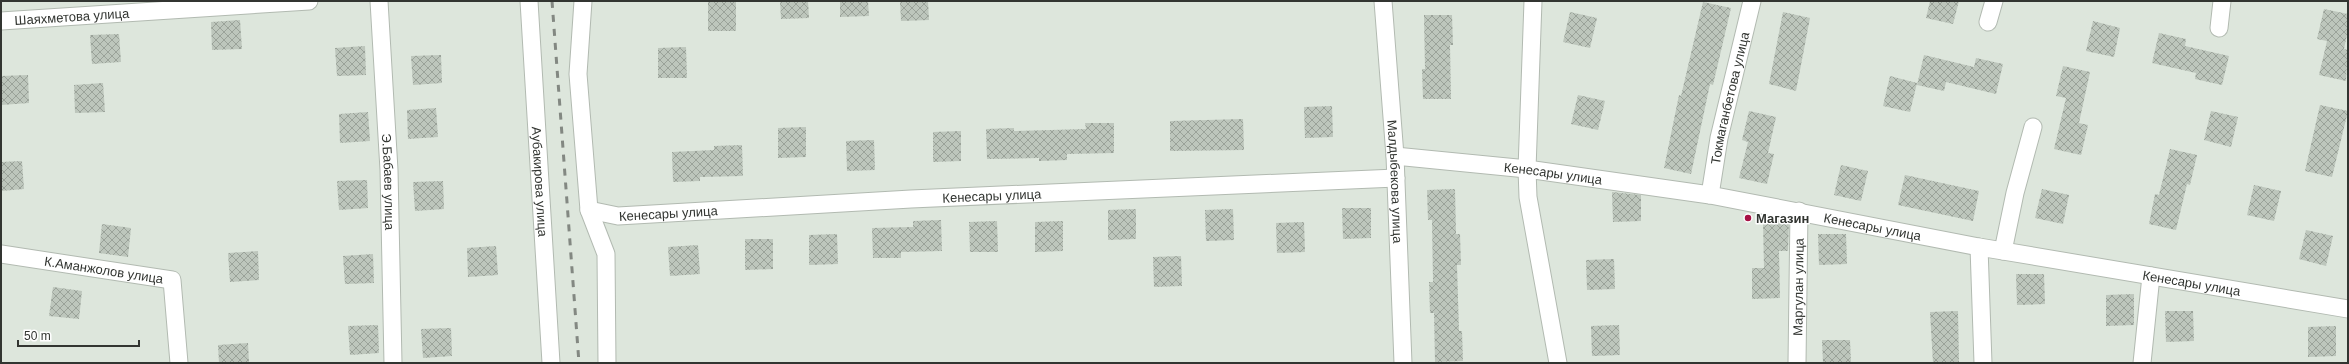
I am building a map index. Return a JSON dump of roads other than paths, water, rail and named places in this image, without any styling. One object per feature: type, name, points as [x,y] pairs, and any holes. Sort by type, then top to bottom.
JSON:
[{"type":"street","name":"Шаяхметова улица","points":[[1,21],[231,4],[309,1]]},
{"type":"street","name":"Э.Бабаев улица","points":[[379,1],[389,170],[393,363]]},
{"type":"street","name":"Аубакирова улица","points":[[529,1],[551,363]]},
{"type":"street","points":[[583,1],[578,74],[589,210],[606,254],[607,363]]},
{"type":"street","name":"Малдыбекова улица","points":[[1383,1],[1395,156],[1403,363]]},
{"type":"street","points":[[1534,1],[1527,169],[1528,197],[1558,363]]},
{"type":"street","name":"Токмаганбетова улица","points":[[1710,195],[1720,138],[1752,1]]},
{"type":"street","points":[[1988,22],[1994,1]]},
{"type":"street","points":[[2219,28],[2222,1]]},
{"type":"street","points":[[2003,251],[2015,193],[2033,127]]},
{"type":"street","name":"Кенесары улица","points":[[1395,156],[1527,169],[1710,195],[1979,247],[2348,309]]},
{"type":"street","name":"Кенесары улица","points":[[589,210],[618,216],[910,199],[1396,178]]},
{"type":"street","name":"Маргулан улица","points":[[1797,363],[1799,211]]},
{"type":"street","points":[[1979,247],[1983,363]]},
{"type":"street","name":"К.Аманжолов улица","points":[[1,254],[172,280],[179,363]]},
{"type":"street","points":[[2142,363],[2152,276]]},
{"type":"railway","points":[[552,1],[579,363]]},
{"type":"place","name":"Магазин","points":[[1748,218]]}]
